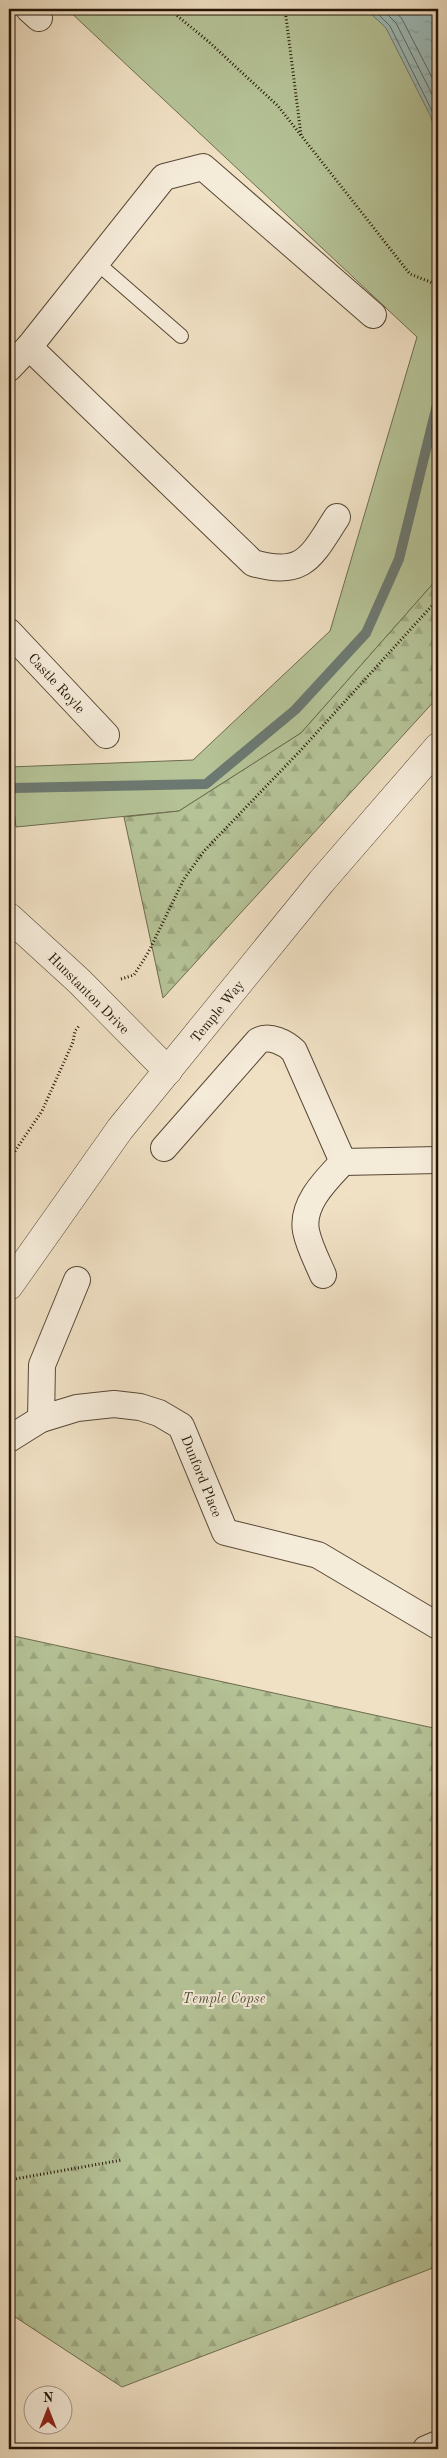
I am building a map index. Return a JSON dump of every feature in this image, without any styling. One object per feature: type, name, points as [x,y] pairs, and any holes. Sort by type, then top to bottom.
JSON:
[{"type":"street","points":[[9,368],[28,348],[164,177],[203,166],[373,315]]},
{"type":"street","points":[[28,348],[253,563],[281,568],[296,565],[310,558],[337,517]]},
{"type":"street","name":"Castle Royle","points":[[9,632],[106,735]]},
{"type":"street","name":"Temple Way","points":[[9,1286],[120,1129],[321,882],[438,747]]},
{"type":"street","name":"Hunstanton Drive","points":[[9,917],[79,981],[168,1071]]},
{"type":"street","points":[[164,1148],[255,1045],[261,1039],[267,1038],[285,1044],[294,1052],[343,1162]]},
{"type":"street","points":[[322,1275],[306,1232],[306,1220],[314,1196],[343,1162],[438,1160]]},
{"type":"street","points":[[41,1419],[42,1365],[77,1280]]},
{"type":"street","name":"Dunford Place","points":[[9,1439],[41,1419],[77,1408],[114,1404],[140,1407],[159,1413],[181,1426],[225,1532],[318,1555],[437,1623]]},
{"type":"street","points":[[426,2449],[438,2444]]},
{"type":"lane","points":[[96,262],[181,336]]},
{"type":"path","points":[[171,10],[206,9]]},
{"type":"path","points":[[285,9],[300,135]]},
{"type":"path","points":[[171,10],[209,42],[278,106],[410,274],[438,285]]},
{"type":"path","points":[[118,980],[134,975],[148,953],[184,879],[204,851],[300,751],[438,600]]},
{"type":"path","points":[[9,1160],[42,1111],[78,1027]]},
{"type":"path","points":[[9,2180],[122,2160]]},
{"type":"green space","points":[[67,9],[438,9],[438,578],[301,733],[179,811],[16,827],[9,767],[193,760],[330,631],[417,337]]},
{"type":"green space","points":[[438,578],[438,697],[163,998],[124,817],[179,811],[301,733]]},
{"type":"green space","name":"Temple Copse","points":[[9,1635],[438,1729],[438,2266],[122,2387],[9,2313]]},
{"type":"water","points":[[366,9],[438,9],[438,143],[431,117],[386,28]]},
{"type":"waterway","points":[[13,788],[206,784],[295,710],[366,633],[399,559],[438,401]]}]
